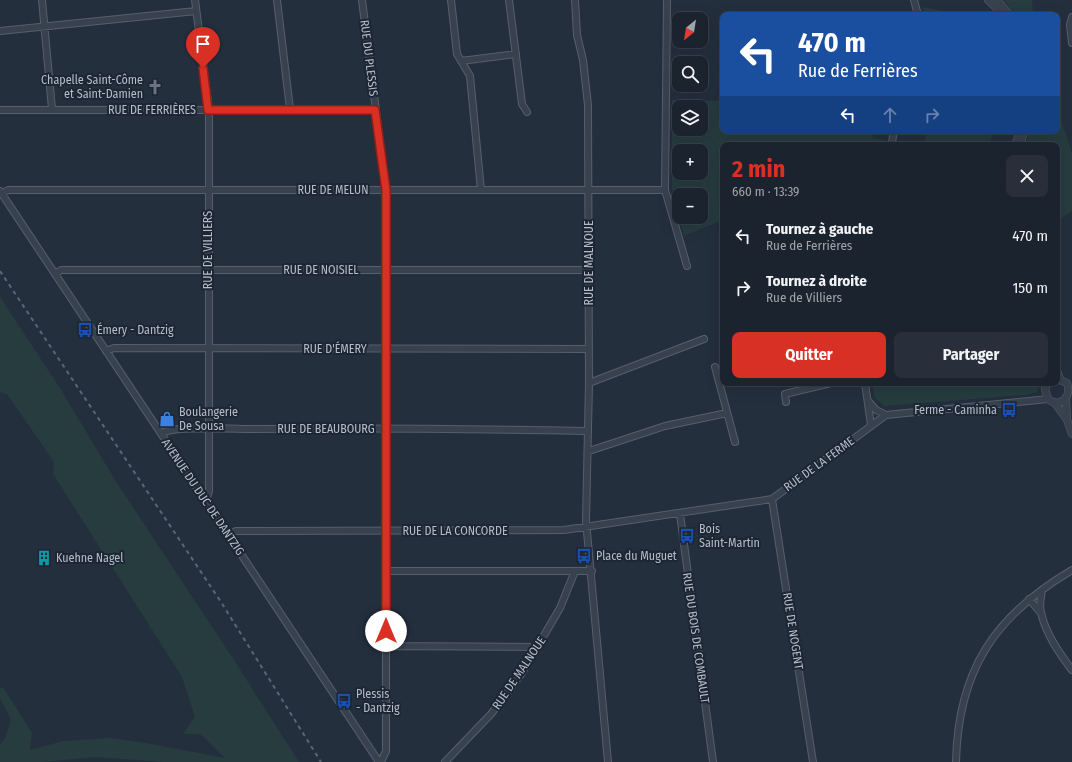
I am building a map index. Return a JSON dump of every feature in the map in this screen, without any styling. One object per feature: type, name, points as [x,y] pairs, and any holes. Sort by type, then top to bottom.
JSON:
[{"type":"street","points":[[42,0],[52,109]]},
{"type":"street","name":"RUE DE VILLIERS","points":[[195,0],[208,110],[207,348],[209,491],[206,501]]},
{"type":"street","points":[[277,0],[290,109]]},
{"type":"street","name":"RUE DU PLESSIS","points":[[362,0],[386,190],[386,751],[380,762]]},
{"type":"street","points":[[451,0],[457,54],[470,76],[481,190]]},
{"type":"street","points":[[509,0],[522,104],[527,112]]},
{"type":"street","name":"RUE DE MALNOUE","points":[[575,0],[577,35],[586,83],[589,188],[589,451],[587,528]]},
{"type":"street","points":[[667,0],[665,190],[687,266]]},
{"type":"street","points":[[914,0],[917,12]]},
{"type":"street","points":[[988,0],[1001,12]]},
{"type":"street","points":[[997,0],[1007,12]]},
{"type":"street","points":[[0,31],[196,11]]},
{"type":"street","points":[[1072,17],[1070,25],[1072,43]]},
{"type":"street","points":[[461,60],[516,54]]},
{"type":"street","name":"RUE DE FERRIÈRES","points":[[0,110],[375,110]]},
{"type":"street","points":[[892,142],[893,134]]},
{"type":"street","name":"RUE DE MELUN","points":[[1,193],[8,190],[481,190],[589,188],[665,190]]},
{"type":"street","name":"AVENUE DU DUC DE DANTZIG","points":[[1,193],[380,762]]},
{"type":"street","name":"RUE DE NOISIEL","points":[[55,274],[61,270],[588,270]]},
{"type":"street","points":[[589,383],[704,339]]},
{"type":"street","name":"RUE D'ÉMERY","points":[[106,351],[114,348],[589,349]]},
{"type":"street","points":[[715,367],[720,386]]},
{"type":"street","points":[[1060,380],[1067,383],[1070,390],[1066,400],[1067,420],[1072,434]]},
{"type":"street","points":[[720,386],[735,442]]},
{"type":"street","points":[[786,402],[785,394],[818,386]]},
{"type":"street","points":[[866,386],[871,425]]},
{"type":"street","points":[[1047,386],[1045,390],[1048,399],[1055,404],[1067,420]]},
{"type":"street","name":"RUE DE LA FERME","points":[[587,528],[772,499],[886,415],[1048,399]]},
{"type":"street","points":[[868,400],[876,410],[886,415]]},
{"type":"street","points":[[1055,404],[1066,400]]},
{"type":"street","points":[[589,451],[665,426],[727,412]]},
{"type":"street","name":"RUE DE BEAUBOURG","points":[[160,433],[169,430],[208,429],[386,428],[588,431]]},
{"type":"street","name":"RUE DE NOGENT","points":[[772,499],[813,762]]},
{"type":"street","name":"RUE DU BOIS DE COMBAULT","points":[[680,514],[713,762]]},
{"type":"street","points":[[587,528],[608,762]]},
{"type":"street","name":"RUE DE LA CONCORDE","points":[[228,534],[236,531],[564,530],[587,528]]},
{"type":"street","points":[[956,762],[960,720],[972,672],[992,638],[1029,600],[1072,570]]},
{"type":"street","points":[[386,571],[592,571]]},
{"type":"street","name":"RUE DE MALNOUE","points":[[445,762],[492,714],[522,674],[560,608],[575,571]]},
{"type":"street","points":[[1040,612],[1042,590]]},
{"type":"street","points":[[1029,600],[1040,612],[1059,652],[1072,670]]},
{"type":"street","points":[[386,646],[538,647]]},
{"type":"green space","points":[[1004,0],[1032,0],[1033,12],[1014,12]]},
{"type":"green space","points":[[923,7],[946,12],[924,12]]},
{"type":"green space","points":[[708,101],[720,101],[720,134],[872,134],[873,138],[892,142],[720,142],[720,221],[684,236],[681,224],[708,224],[708,188],[672,188],[672,180],[708,180],[708,144],[672,144],[672,136],[708,136]]},
{"type":"green space","points":[[1060,117],[1072,153],[1072,211],[1060,219],[1060,142],[1026,142],[1029,134],[1060,134]]},
{"type":"green space","points":[[926,134],[992,134],[991,142],[925,142]]},
{"type":"green space","points":[[0,297],[60,388],[115,480],[232,657],[299,762],[163,762],[96,757],[43,762],[0,762],[0,745],[5,738],[11,719],[0,699],[0,688],[3,687],[32,733],[30,750],[63,741],[110,738],[146,743],[225,758],[201,734],[183,734],[195,717],[182,677],[53,474],[54,462],[7,394],[0,392]]},
{"type":"green space","points":[[873,386],[1039,386],[1037,392],[1026,395],[885,406],[875,398]]},
{"type":"railway","points":[[0,271],[221,602],[321,762]]},
{"type":"place","name":"Chapelle Saint-Côme et Saint-Damien","points":[[155,87]]},
{"type":"place","name":"Émery - Dantzig","points":[[85,330]]},
{"type":"place","name":"Ferme - Caminha","points":[[1009,410]]},
{"type":"place","name":"Boulangerie De Sousa","points":[[167,419]]},
{"type":"place","name":"Bois Saint-Martin","points":[[687,536]]},
{"type":"place","name":"Place du Muguet","points":[[584,556]]},
{"type":"place","name":"Kuehne Nagel","points":[[44,558]]},
{"type":"place","name":"Plessis - Dantzig","points":[[344,701]]},
{"type":"route","points":[[203,68],[208,110],[375,110],[386,190],[386,631]]}]
